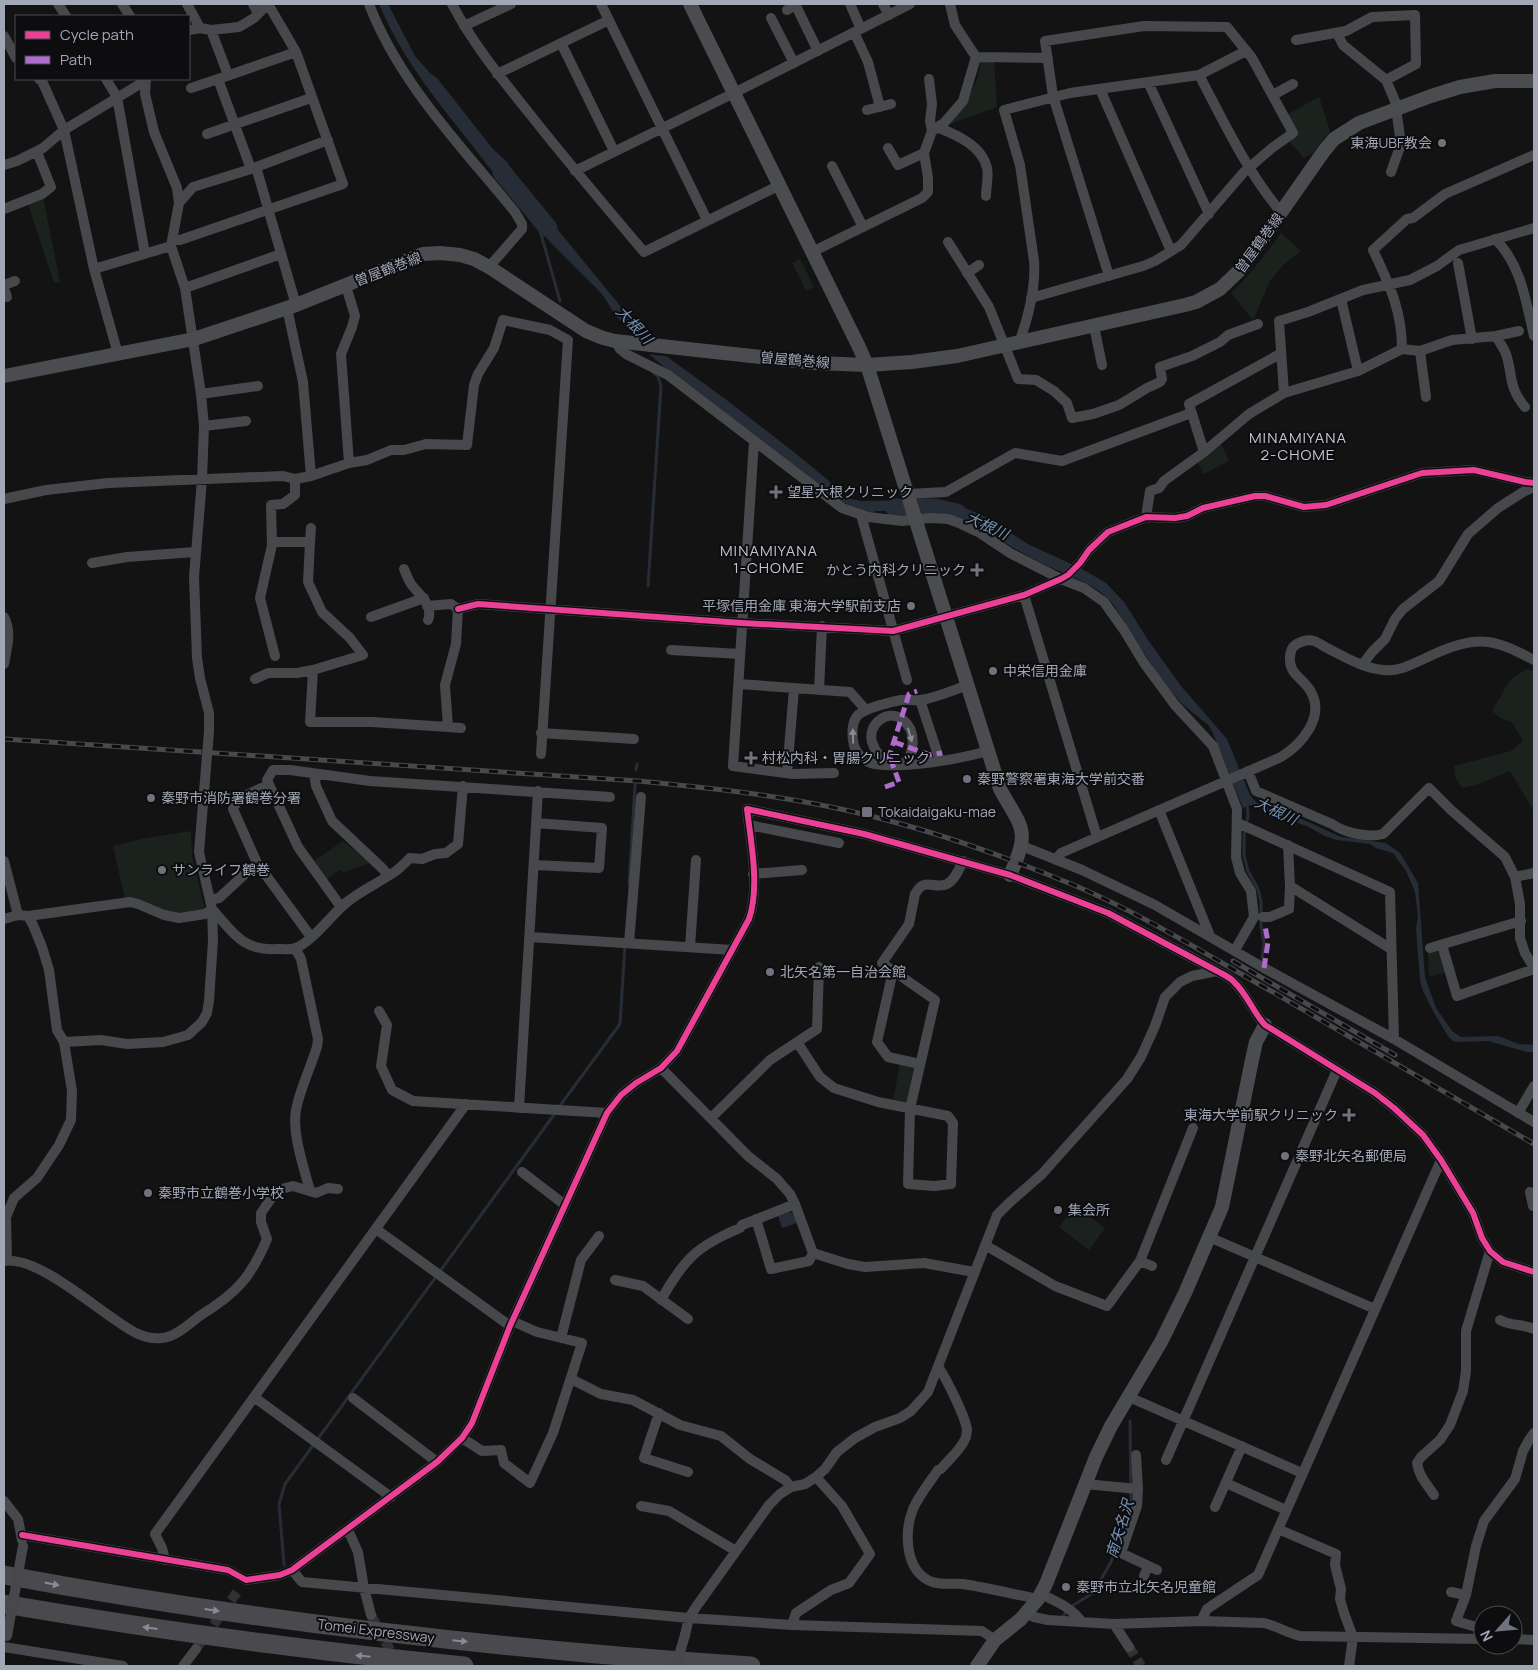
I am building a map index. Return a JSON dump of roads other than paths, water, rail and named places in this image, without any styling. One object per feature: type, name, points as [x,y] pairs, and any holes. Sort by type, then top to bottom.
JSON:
[{"type":"highway","name":"Tomei Expressway","points":[[4,1575],[152,1601],[415,1637],[630,1658],[751,1666]]},
{"type":"highway","name":"Tomei Expressway","points":[[4,1604],[147,1628],[336,1653],[464,1666]]},
{"type":"main road","points":[[690,4],[867,365],[1000,789],[1021,824],[1022,846],[1010,875]]},
{"type":"main road","name":"曽屋鶴巻線","points":[[4,376],[194,339],[291,307],[414,257],[434,253],[460,255],[474,259],[586,331],[618,342],[814,363],[867,365],[957,356],[1196,302],[1220,289],[1242,268],[1324,151],[1334,139],[1358,123],[1396,108],[1470,85],[1496,81],[1534,81]]},
{"type":"main road","points":[[977,1666],[995,1640],[1026,1613],[1039,1597],[1046,1584],[1100,1449],[1161,1342],[1209,1237],[1222,1207],[1256,1042],[1265,1025]]},
{"type":"street","points":[[58,4],[65,15]]},
{"type":"street","points":[[122,4],[129,15]]},
{"type":"street","points":[[188,4],[200,28]]},
{"type":"street","points":[[252,4],[258,13]]},
{"type":"street","points":[[94,269],[145,254],[180,240],[343,184],[296,52],[268,4],[254,18],[239,27],[190,30]]},
{"type":"street","points":[[368,4],[406,76],[434,114],[515,212],[522,224],[522,229],[489,267]]},
{"type":"street","points":[[452,4],[464,26],[497,74],[575,171],[644,252],[780,185]]},
{"type":"street","points":[[464,26],[511,4]]},
{"type":"street","points":[[601,4],[707,220]]},
{"type":"street","points":[[850,4],[880,107]]},
{"type":"street","points":[[883,4],[888,15]]},
{"type":"street","points":[[575,171],[734,94],[910,4]]},
{"type":"street","points":[[888,148],[898,166],[924,153],[936,130],[963,101],[976,57],[955,25],[950,4]]},
{"type":"street","points":[[792,6],[818,51]]},
{"type":"street","points":[[1296,40],[1346,31],[1372,17],[1416,15],[1416,64],[1386,80]]},
{"type":"street","points":[[771,18],[794,63]]},
{"type":"street","points":[[497,74],[610,20]]},
{"type":"street","points":[[1031,298],[1109,276],[1143,266],[1181,245],[1249,168],[1293,133],[1252,58],[1227,27],[1144,26],[1045,41],[1053,96],[1109,276]]},
{"type":"street","points":[[211,30],[234,124],[254,168],[281,254],[303,382],[311,476]]},
{"type":"street","points":[[1337,33],[1343,44],[1386,80],[1395,101],[1401,144],[1391,172]]},
{"type":"street","points":[[4,36],[15,56]]},
{"type":"street","points":[[561,43],[614,151]]},
{"type":"street","points":[[1019,343],[1035,275],[1020,165],[1004,110],[1053,96],[1199,75],[1246,51]]},
{"type":"street","points":[[191,88],[296,52]]},
{"type":"street","points":[[976,57],[1048,58]]},
{"type":"street","points":[[1199,75],[1249,168],[1281,212]]},
{"type":"street","points":[[929,79],[932,104],[930,121],[936,130],[960,136],[980,153],[987,168],[986,196]]},
{"type":"street","points":[[40,80],[64,130],[94,269],[118,354]]},
{"type":"street","points":[[107,80],[117,97],[145,254]]},
{"type":"street","points":[[4,164],[17,161],[37,152],[64,130],[146,80],[148,111],[154,132],[177,188],[179,202],[172,243],[185,288],[194,339],[204,426],[200,512],[194,577],[197,658],[209,714],[199,852],[211,904],[213,940],[207,1013],[202,1022],[188,1035],[163,1042],[127,1044],[102,1040],[64,1042]]},
{"type":"street","points":[[1148,82],[1209,214]]},
{"type":"street","points":[[1272,95],[1293,84]]},
{"type":"street","points":[[1100,89],[1171,250]]},
{"type":"street","points":[[207,134],[311,98]]},
{"type":"street","points":[[867,110],[891,104]]},
{"type":"street","points":[[179,202],[193,187],[254,168],[328,140]]},
{"type":"street","points":[[4,210],[42,194],[51,187],[37,152]]},
{"type":"street","points":[[812,252],[922,198],[928,192],[924,153]]},
{"type":"street","points":[[1402,349],[1402,329],[1396,305],[1390,285],[1374,250],[1407,219],[1413,218],[1445,194],[1534,155]]},
{"type":"street","points":[[832,166],[863,227]]},
{"type":"street","points":[[1284,393],[1279,321],[1341,300],[1363,290],[1410,280],[1437,266],[1459,250],[1534,228]]},
{"type":"street","points":[[1495,239],[1505,248],[1520,276],[1531,310],[1534,336]]},
{"type":"street","points":[[948,242],[988,308],[1018,379],[1036,380],[1054,391],[1067,403],[1072,418],[1093,414],[1125,402],[1160,382],[1162,379],[1160,367],[1192,356],[1220,342],[1228,335],[1258,324]]},
{"type":"street","points":[[185,288],[281,254]]},
{"type":"street","points":[[1458,263],[1472,339]]},
{"type":"street","points":[[967,273],[979,265]]},
{"type":"street","points":[[5,290],[15,281]]},
{"type":"street","points":[[346,286],[355,316],[341,354],[349,463]]},
{"type":"street","points":[[1341,300],[1358,371]]},
{"type":"street","points":[[4,499],[46,490],[108,483],[283,476],[295,479],[311,476],[349,463],[367,460],[386,451],[404,450],[426,444],[467,445],[474,385],[478,374],[494,348],[502,320],[550,330],[568,340],[541,754]]},
{"type":"street","points":[[1094,326],[1102,365]]},
{"type":"street","points":[[1146,516],[1150,491],[1159,488],[1164,481],[1204,452],[1248,414],[1284,393],[1358,371],[1402,349],[1420,351],[1452,340],[1496,336],[1519,331]]},
{"type":"street","points":[[1496,336],[1506,353],[1511,382],[1519,400],[1525,407]]},
{"type":"street","points":[[618,342],[620,349],[668,375],[842,508],[861,515],[902,521],[930,518],[948,519],[980,533],[1010,554],[1064,577],[1104,602],[1175,706],[1213,746],[1228,780],[1238,809],[1236,857],[1240,873],[1251,891],[1254,917],[1235,950]]},
{"type":"street","points":[[1420,351],[1426,398]]},
{"type":"street","points":[[1204,452],[1189,404],[1280,354]]},
{"type":"street","points":[[201,394],[258,386]]},
{"type":"street","points":[[908,496],[946,492],[1015,453],[1062,461],[1191,414]]},
{"type":"street","points":[[204,426],[246,421]]},
{"type":"street","points":[[754,441],[733,766],[793,774],[834,773]]},
{"type":"street","points":[[371,617],[426,602],[451,604],[458,609],[478,604],[742,623],[893,631],[1024,595],[1064,577],[1080,563],[1089,550],[1108,532],[1146,516],[1175,518],[1187,516],[1203,508],[1255,496],[1265,496],[1304,507],[1326,505],[1422,473],[1474,470],[1534,483]]},
{"type":"street","points":[[275,656],[260,598],[272,542],[271,505],[283,504],[295,495],[295,479]]},
{"type":"street","points":[[1362,665],[1385,639],[1395,618],[1403,609],[1439,581],[1468,534],[1498,508],[1522,492],[1534,487]]},
{"type":"street","points":[[861,515],[908,680]]},
{"type":"street","points":[[255,679],[268,673],[313,670],[363,655],[350,638],[322,612],[308,582],[311,528]]},
{"type":"street","points":[[272,542],[310,542]]},
{"type":"street","points":[[92,563],[127,553],[195,552]]},
{"type":"street","points":[[404,569],[412,585],[426,602],[430,617],[428,620]]},
{"type":"street","points":[[1024,595],[1097,837]]},
{"type":"street","points":[[448,727],[445,685],[456,644],[458,609]]},
{"type":"street","points":[[4,617],[8,626],[4,664]]},
{"type":"street","points":[[818,690],[822,626]]},
{"type":"street","points":[[1056,860],[1061,853],[1292,751],[1307,733],[1314,719],[1317,704],[1306,683],[1292,669],[1290,657],[1293,648],[1299,643],[1313,641],[1362,665],[1390,671],[1404,668],[1455,646],[1478,642],[1489,642],[1505,647],[1534,660]]},
{"type":"street","points":[[671,650],[740,654]]},
{"type":"street","points":[[310,722],[313,670]]},
{"type":"street","points":[[739,684],[850,692],[866,710]]},
{"type":"street","points":[[968,685],[920,700],[902,700],[866,710],[854,720],[852,734],[856,750],[862,758],[874,764],[899,765],[940,761],[988,751]]},
{"type":"street","points":[[786,773],[794,689]]},
{"type":"street","points":[[920,700],[940,761]]},
{"type":"street","points":[[890,716],[903,720],[907,724],[912,739],[911,754],[908,760],[899,765],[886,761],[881,757],[872,741],[871,733],[873,726],[878,721],[890,716]]},
{"type":"street","points":[[299,722],[372,722],[461,728]]},
{"type":"street","points":[[541,734],[634,739]]},
{"type":"street","points":[[341,907],[298,847],[268,785],[267,780],[273,770],[290,770],[370,781],[610,797]]},
{"type":"street","points":[[1246,772],[1256,791],[1332,824],[1340,830],[1375,836],[1383,834],[1430,788],[1450,810],[1504,857],[1514,877],[1520,904],[1520,938],[1525,953],[1534,969],[1457,996],[1442,945]]},
{"type":"street","points":[[314,774],[316,786],[332,821],[388,876]]},
{"type":"street","points":[[268,785],[238,799],[234,809],[257,863],[311,937]]},
{"type":"street","points":[[211,904],[238,939],[247,945],[267,950],[295,948],[311,937],[355,896],[388,876],[410,858],[422,859],[435,854],[446,853],[458,844],[463,786]]},
{"type":"street","points":[[519,1108],[538,791]]},
{"type":"street","points":[[625,943],[641,797]]},
{"type":"street","points":[[22,1535],[228,1570],[243,1584],[280,1575],[292,1570],[437,1462],[462,1438],[472,1423],[511,1323],[608,1113],[622,1094],[661,1068],[677,1051],[749,919],[754,906],[755,886],[749,825],[745,809],[864,834],[1010,875],[1108,913],[1217,970],[1234,981],[1248,999],[1256,1016],[1265,1025],[1375,1093],[1423,1135],[1441,1160],[1473,1213],[1482,1238],[1490,1251],[1503,1262],[1534,1272]]},
{"type":"street","points":[[1160,810],[1210,936]]},
{"type":"street","points":[[534,864],[599,868],[602,828],[536,823]]},
{"type":"street","points":[[1238,823],[1390,892],[1394,1039]]},
{"type":"street","points":[[749,825],[839,843]]},
{"type":"street","points":[[1263,917],[1270,917],[1289,909],[1288,845]]},
{"type":"street","points":[[1022,846],[1123,889],[1394,1039],[1534,1122]]},
{"type":"street","points":[[690,947],[696,860]]},
{"type":"street","points":[[4,861],[23,916],[33,925],[42,946],[49,970],[57,1030],[64,1042],[72,1091],[71,1120],[59,1145],[37,1178],[14,1198],[6,1218],[5,1261],[18,1261],[43,1270],[133,1333],[153,1338],[163,1338],[174,1334],[225,1300],[243,1282],[253,1269],[267,1239],[260,1222],[261,1214],[275,1193],[281,1189],[293,1186],[310,1192],[328,1188],[338,1189]]},
{"type":"street","points":[[796,1042],[820,1077],[834,1088],[878,1102],[910,1109],[948,1116],[953,1123],[951,1184],[934,1186],[908,1184],[910,1109],[935,1000],[882,963],[910,924],[914,894],[917,890],[928,884],[943,885],[948,883],[954,878],[963,861]]},
{"type":"street","points":[[4,919],[130,902],[164,915],[180,918],[206,914],[211,904],[257,863]]},
{"type":"street","points":[[753,874],[802,870]]},
{"type":"street","points":[[1514,877],[1534,873]]},
{"type":"street","points":[[1290,886],[1391,950]]},
{"type":"street","points":[[1430,948],[1521,921]]},
{"type":"street","points":[[530,937],[732,950]]},
{"type":"street","points":[[295,948],[302,958],[318,1039],[318,1046],[296,1106],[299,1147],[310,1192]]},
{"type":"street","points":[[711,1118],[770,1060],[817,1029],[819,967]]},
{"type":"street","points":[[676,1666],[689,1618],[769,1505],[780,1494],[791,1487],[805,1484],[816,1477],[825,1469],[837,1452],[856,1438],[874,1427],[900,1418],[919,1403],[928,1392],[939,1368],[945,1347],[997,1215],[1009,1202],[1042,1174],[1127,1079],[1148,1042],[1165,997],[1180,982],[1192,976],[1217,970]]},
{"type":"street","points":[[894,972],[877,1042],[888,1057],[920,1064]]},
{"type":"street","points":[[380,1011],[387,1025],[381,1066],[392,1090],[413,1101],[608,1113]]},
{"type":"street","points":[[661,1068],[748,1156],[777,1179],[790,1194],[813,1253],[809,1261],[771,1269],[756,1219]]},
{"type":"street","points":[[1166,1460],[1337,1070]]},
{"type":"street","points":[[1518,1113],[1534,1086]]},
{"type":"street","points":[[164,1560],[162,1548],[155,1534],[466,1104]]},
{"type":"street","points":[[985,1245],[1055,1286],[1103,1310],[1140,1261],[1193,1128]]},
{"type":"street","points":[[1201,1621],[1207,1609],[1258,1575],[1441,1160]]},
{"type":"street","points":[[522,1172],[565,1205]]},
{"type":"street","points":[[1530,1192],[1530,1206]]},
{"type":"street","points":[[661,1300],[674,1277],[690,1257],[708,1243],[756,1219],[795,1204]]},
{"type":"street","points":[[376,1229],[438,1274],[511,1323],[537,1332],[582,1343],[553,1433],[530,1483],[504,1463],[501,1450],[482,1451],[462,1438]]},
{"type":"street","points":[[561,1338],[568,1294],[581,1260],[596,1248],[599,1236]]},
{"type":"street","points":[[1209,1237],[1375,1309]]},
{"type":"street","points":[[1434,1495],[1428,1484],[1422,1479],[1418,1463],[1440,1440],[1450,1425],[1463,1391],[1466,1371],[1466,1331],[1490,1251]]},
{"type":"street","points":[[813,1253],[848,1264],[865,1267],[924,1263],[974,1272]]},
{"type":"street","points":[[1140,1261],[1152,1266]]},
{"type":"street","points":[[615,1280],[643,1286],[688,1319]]},
{"type":"street","points":[[1500,1320],[1534,1329]]},
{"type":"street","points":[[939,1368],[961,1412],[967,1430],[964,1442],[941,1469],[938,1470],[914,1507],[909,1522],[910,1558],[924,1578],[930,1581],[963,1584],[1039,1597],[1061,1603],[1076,1612],[1082,1622]]},
{"type":"street","points":[[571,1379],[600,1394],[633,1400],[680,1425],[721,1436],[750,1459],[785,1480],[791,1487]]},
{"type":"street","points":[[254,1397],[391,1497]]},
{"type":"street","points":[[1129,1397],[1302,1473]]},
{"type":"street","points":[[353,1398],[437,1462]]},
{"type":"street","points":[[659,1413],[644,1458],[688,1472]]},
{"type":"street","points":[[1473,1626],[1456,1621],[1466,1595],[1476,1546],[1484,1521],[1514,1479],[1523,1451],[1534,1433]]},
{"type":"street","points":[[1215,1507],[1242,1446]]},
{"type":"street","points":[[1136,1455],[1133,1489],[1137,1506],[1121,1554],[1150,1571]]},
{"type":"street","points":[[792,1625],[796,1613],[831,1590],[849,1584],[870,1554],[842,1506],[816,1477]]},
{"type":"street","points":[[1226,1483],[1286,1510]]},
{"type":"street","points":[[1085,1484],[1133,1489]]},
{"type":"street","points":[[4,1501],[18,1519],[23,1546],[4,1650],[123,1666]]},
{"type":"street","points":[[641,1506],[669,1511],[736,1550]]},
{"type":"street","points":[[1278,1529],[1336,1554],[1335,1566],[1341,1589],[1340,1599],[1353,1637],[1349,1666]]},
{"type":"street","points":[[348,1530],[358,1552],[371,1616]]},
{"type":"street","points":[[292,1570],[302,1582],[689,1618],[792,1625],[982,1631],[995,1640]]},
{"type":"street","points":[[1451,1592],[1466,1595]]},
{"type":"street","points":[[1026,1613],[1048,1620],[1114,1624],[1201,1621],[1264,1623],[1274,1625],[1290,1634],[1300,1636],[1473,1639]]},
{"type":"street","points":[[1114,1624],[1129,1647]]},
{"type":"street","points":[[183,1666],[196,1649]]},
{"type":"water","points":[[379,4],[388,4],[415,56],[437,78],[492,148],[507,162],[531,197],[635,324],[666,356],[790,449],[828,480],[838,492],[851,499],[861,501],[936,500],[955,504],[982,515],[1028,544],[1084,570],[1106,583],[1124,602],[1181,686],[1227,739],[1250,795],[1256,802],[1277,812],[1282,810],[1341,837],[1386,843],[1400,853],[1418,883],[1425,977],[1436,1008],[1452,1031],[1461,1037],[1498,1036],[1519,1044],[1534,1045],[1534,1052],[1527,1052],[1488,1041],[1453,1041],[1448,1036],[1423,991],[1420,980],[1416,928],[1418,917],[1415,892],[1406,871],[1393,853],[1376,848],[1370,844],[1337,840],[1325,836],[1307,826],[1251,805],[1243,808],[1212,731],[1208,725],[1182,704],[1170,690],[1107,597],[1087,584],[1049,567],[960,518],[935,512],[935,510],[924,506],[871,513],[840,502],[672,374],[649,354],[641,342],[616,316],[602,294],[550,242],[531,218],[533,213],[531,207],[504,176],[496,176],[447,114],[403,51]]},
{"type":"water","points":[[790,1212],[794,1214],[797,1223],[782,1228],[778,1216]]},
{"type":"waterway","name":"大根川","points":[[502,172],[548,228]]},
{"type":"waterway","points":[[539,227],[560,301]]},
{"type":"waterway","points":[[648,586],[661,386],[658,377],[653,372]]},
{"type":"waterway","name":"大根川","points":[[895,508],[934,508],[957,513]]},
{"type":"waterway","points":[[636,770],[637,764]]},
{"type":"waterway","points":[[629,884],[635,785]]},
{"type":"waterway","name":"南矢名沢","points":[[1247,804],[1248,816],[1244,836],[1244,855],[1248,871],[1258,889],[1261,902],[1261,925],[1264,943],[1262,959]]},
{"type":"waterway","points":[[559,1107],[620,1024],[625,945]]},
{"type":"waterway","points":[[284,1565],[279,1504],[285,1484],[556,1112]]},
{"type":"waterway","name":"南矢名沢","points":[[1062,1617],[1072,1606],[1093,1593],[1111,1562],[1131,1502],[1130,1421]]},
{"type":"tunnel","points":[[196,1649],[240,1588]]},
{"type":"tunnel","points":[[371,1615],[396,1661]]},
{"type":"tunnel","points":[[1129,1647],[1141,1666]]},
{"type":"railway","points":[[4,739],[638,781],[732,791],[856,812],[958,841],[1006,858],[1101,897],[1151,922],[1534,1144]]},
{"type":"railway","points":[[1233,961],[1395,1055]]},
{"type":"place","name":"東海UBF教会","points":[[1442,143]]},
{"type":"place","name":"望星大根クリニック","points":[[776,492]]},
{"type":"place","name":"かとう内科クリニック","points":[[977,570]]},
{"type":"place","name":"平塚信用金庫 東海大学駅前支店","points":[[911,606]]},
{"type":"place","name":"中栄信用金庫","points":[[993,671]]},
{"type":"place","name":"村松内科・胃腸クリニック","points":[[751,758]]},
{"type":"place","name":"秦野警察署東海大学前交番","points":[[967,779]]},
{"type":"place","name":"秦野市消防署鶴巻分署","points":[[151,798]]},
{"type":"place","name":"Tokaidaigaku-mae","points":[[867,812]]},
{"type":"place","name":"サンライフ鶴巻","points":[[162,870]]},
{"type":"place","name":"北矢名第一自治会館","points":[[770,972]]},
{"type":"place","name":"東海大学前駅クリニック","points":[[1349,1115]]},
{"type":"place","name":"秦野北矢名郵便局","points":[[1285,1156]]},
{"type":"place","name":"秦野市立鶴巻小学校","points":[[148,1193]]},
{"type":"place","name":"集会所","points":[[1058,1210]]},
{"type":"place","name":"秦野市立北矢名児童館","points":[[1066,1587]]},
{"type":"district","name":"MINAMIYANA 2-CHOME","points":[[1298,446]]},
{"type":"district","name":"MINAMIYANA 1-CHOME","points":[[769,560]]}]
